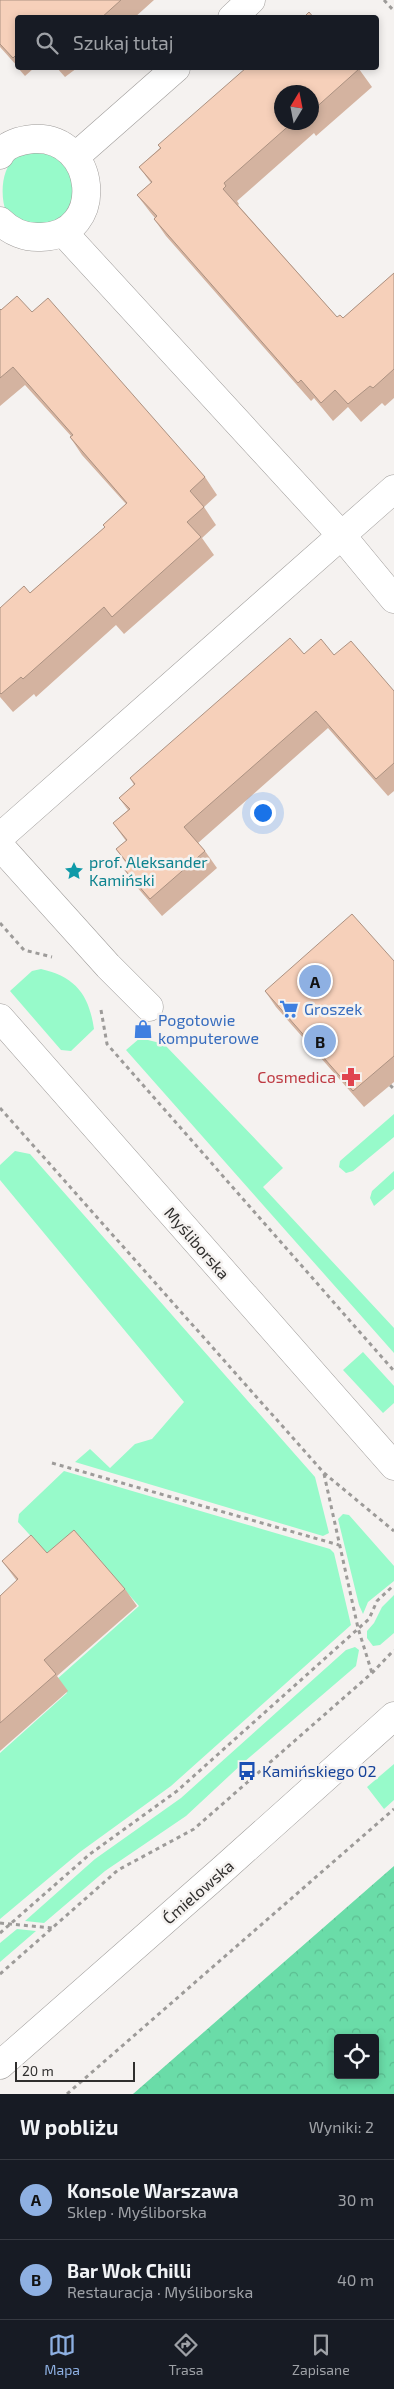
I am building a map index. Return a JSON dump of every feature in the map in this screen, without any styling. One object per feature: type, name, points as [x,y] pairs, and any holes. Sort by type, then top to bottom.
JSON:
[{"type":"street","points":[[235,15],[251,0]]},
{"type":"street","points":[[76,156],[174,70]]},
{"type":"street","points":[[0,221],[6,227],[28,238],[51,237],[64,232],[75,223],[84,208],[88,195],[87,180],[76,156],[58,145],[35,139],[19,142],[1,150]]},
{"type":"street","points":[[64,232],[342,536],[394,599]]},
{"type":"street","points":[[0,837],[394,489]]},
{"type":"street","points":[[0,846],[108,966],[149,1007]]},
{"type":"street","name":"Myśliborska","points":[[0,1018],[394,1466]]},
{"type":"street","name":"Ćmielowska","points":[[0,2065],[394,1716]]},
{"type":"path","points":[[384,0],[394,11]]},
{"type":"path","points":[[0,923],[24,950],[56,958]]},
{"type":"path","points":[[100,1008],[107,1044],[394,1371]]},
{"type":"path","points":[[390,1084],[394,1088]]},
{"type":"path","points":[[0,1108],[324,1474],[394,1530]]},
{"type":"path","points":[[52,1463],[339,1545]]},
{"type":"path","points":[[324,1474],[358,1628],[372,1673]]},
{"type":"path","points":[[0,1933],[90,1854],[177,1791],[369,1619],[377,1601],[394,1585]]},
{"type":"path","points":[[0,1974],[118,1870],[194,1829],[372,1673],[394,1650]]},
{"type":"path","points":[[67,2094],[394,1809]]},
{"type":"path","points":[[0,1922],[52,1928]]},
{"type":"green space","points":[[31,150],[62,156],[80,182],[63,223],[32,230],[8,215],[3,198],[3,182],[8,167],[19,155]]},
{"type":"green space","points":[[41,969],[53,972],[72,983],[79,989],[89,1006],[94,1029],[71,1051],[61,1050],[10,991],[32,971]]},
{"type":"green space","points":[[140,1038],[164,1044],[283,1168],[263,1187],[394,1328],[394,1353],[126,1050]]},
{"type":"green space","points":[[394,1114],[394,1137],[353,1171],[346,1173],[339,1167],[340,1161]]},
{"type":"green space","points":[[15,1151],[30,1154],[315,1477],[329,1533],[323,1536],[75,1462],[90,1449],[110,1468],[135,1444],[152,1439],[184,1402],[0,1180],[0,1165]]},
{"type":"green space","points":[[394,1171],[394,1189],[374,1206],[370,1198],[372,1191]]},
{"type":"green space","points":[[363,1352],[394,1386],[394,1403],[383,1413],[343,1370]]},
{"type":"green space","points":[[64,1471],[330,1549],[334,1553],[351,1625],[171,1786],[80,1852],[0,1919],[0,1753],[67,1693],[56,1680],[139,1606],[83,1543],[57,1565],[18,1522],[19,1514]]},
{"type":"green space","points":[[343,1514],[349,1515],[394,1566],[394,1581],[368,1602],[363,1614],[359,1605],[338,1519]]},
{"type":"green space","points":[[394,1595],[394,1633],[380,1645],[373,1646],[367,1638],[367,1631],[374,1623],[382,1607]]},
{"type":"green space","points":[[355,1647],[359,1650],[356,1666],[244,1762],[186,1816],[105,1871],[44,1923],[25,1921],[95,1859],[181,1798],[346,1650]]},
{"type":"green space","points":[[394,1764],[394,1800],[384,1809],[367,1787]]},
{"type":"green space","points":[[394,1866],[394,2094],[133,2094]]},
{"type":"green space","points":[[17,1929],[36,1931],[0,1962],[0,1943]]},
{"type":"building","points":[[0,0],[121,0],[104,15],[15,15],[15,56],[13,58],[0,44]]},
{"type":"building","points":[[244,70],[358,70],[319,105],[319,85],[274,85],[274,130],[284,130],[224,183],[226,186],[223,189],[337,317],[340,315],[343,318],[394,273],[394,369],[373,388],[370,386],[348,404],[335,390],[321,403],[301,380],[298,383],[154,219],[157,216],[137,195],[152,182],[139,167],[161,148],[158,145]]},
{"type":"building","points":[[17,296],[32,312],[48,298],[205,477],[190,491],[204,507],[187,522],[201,537],[112,617],[104,607],[23,679],[21,677],[1,694],[0,608],[24,586],[30,593],[105,527],[103,525],[127,503],[70,437],[73,435],[13,367],[0,378],[0,309]]},
{"type":"building","points":[[290,638],[304,654],[321,639],[334,655],[351,641],[394,691],[394,763],[376,779],[316,711],[184,827],[205,851],[150,899],[124,869],[129,865],[116,849],[127,840],[113,823],[130,809],[119,798],[135,784],[130,778]]},
{"type":"building","points":[[352,914],[394,961],[394,1056],[353,1091],[265,991]]},
{"type":"building","points":[[74,1530],[125,1589],[44,1660],[56,1674],[0,1723],[0,1596],[18,1579],[2,1561],[31,1535],[47,1553]]},
{"type":"place","name":"prof. Aleksander Kamiński","points":[[74,871]]},
{"type":"place","name":"Konsole Warszawa","points":[[315,981]]},
{"type":"place","name":"Groszek","points":[[289,1009]]},
{"type":"place","name":"Pogotowie komputerowe","points":[[143,1029]]},
{"type":"place","name":"Bar Wok Chilli","points":[[320,1041]]},
{"type":"place","name":"Cosmedica","points":[[351,1077]]},
{"type":"place","name":"Kamińskiego 02","points":[[247,1771]]}]
